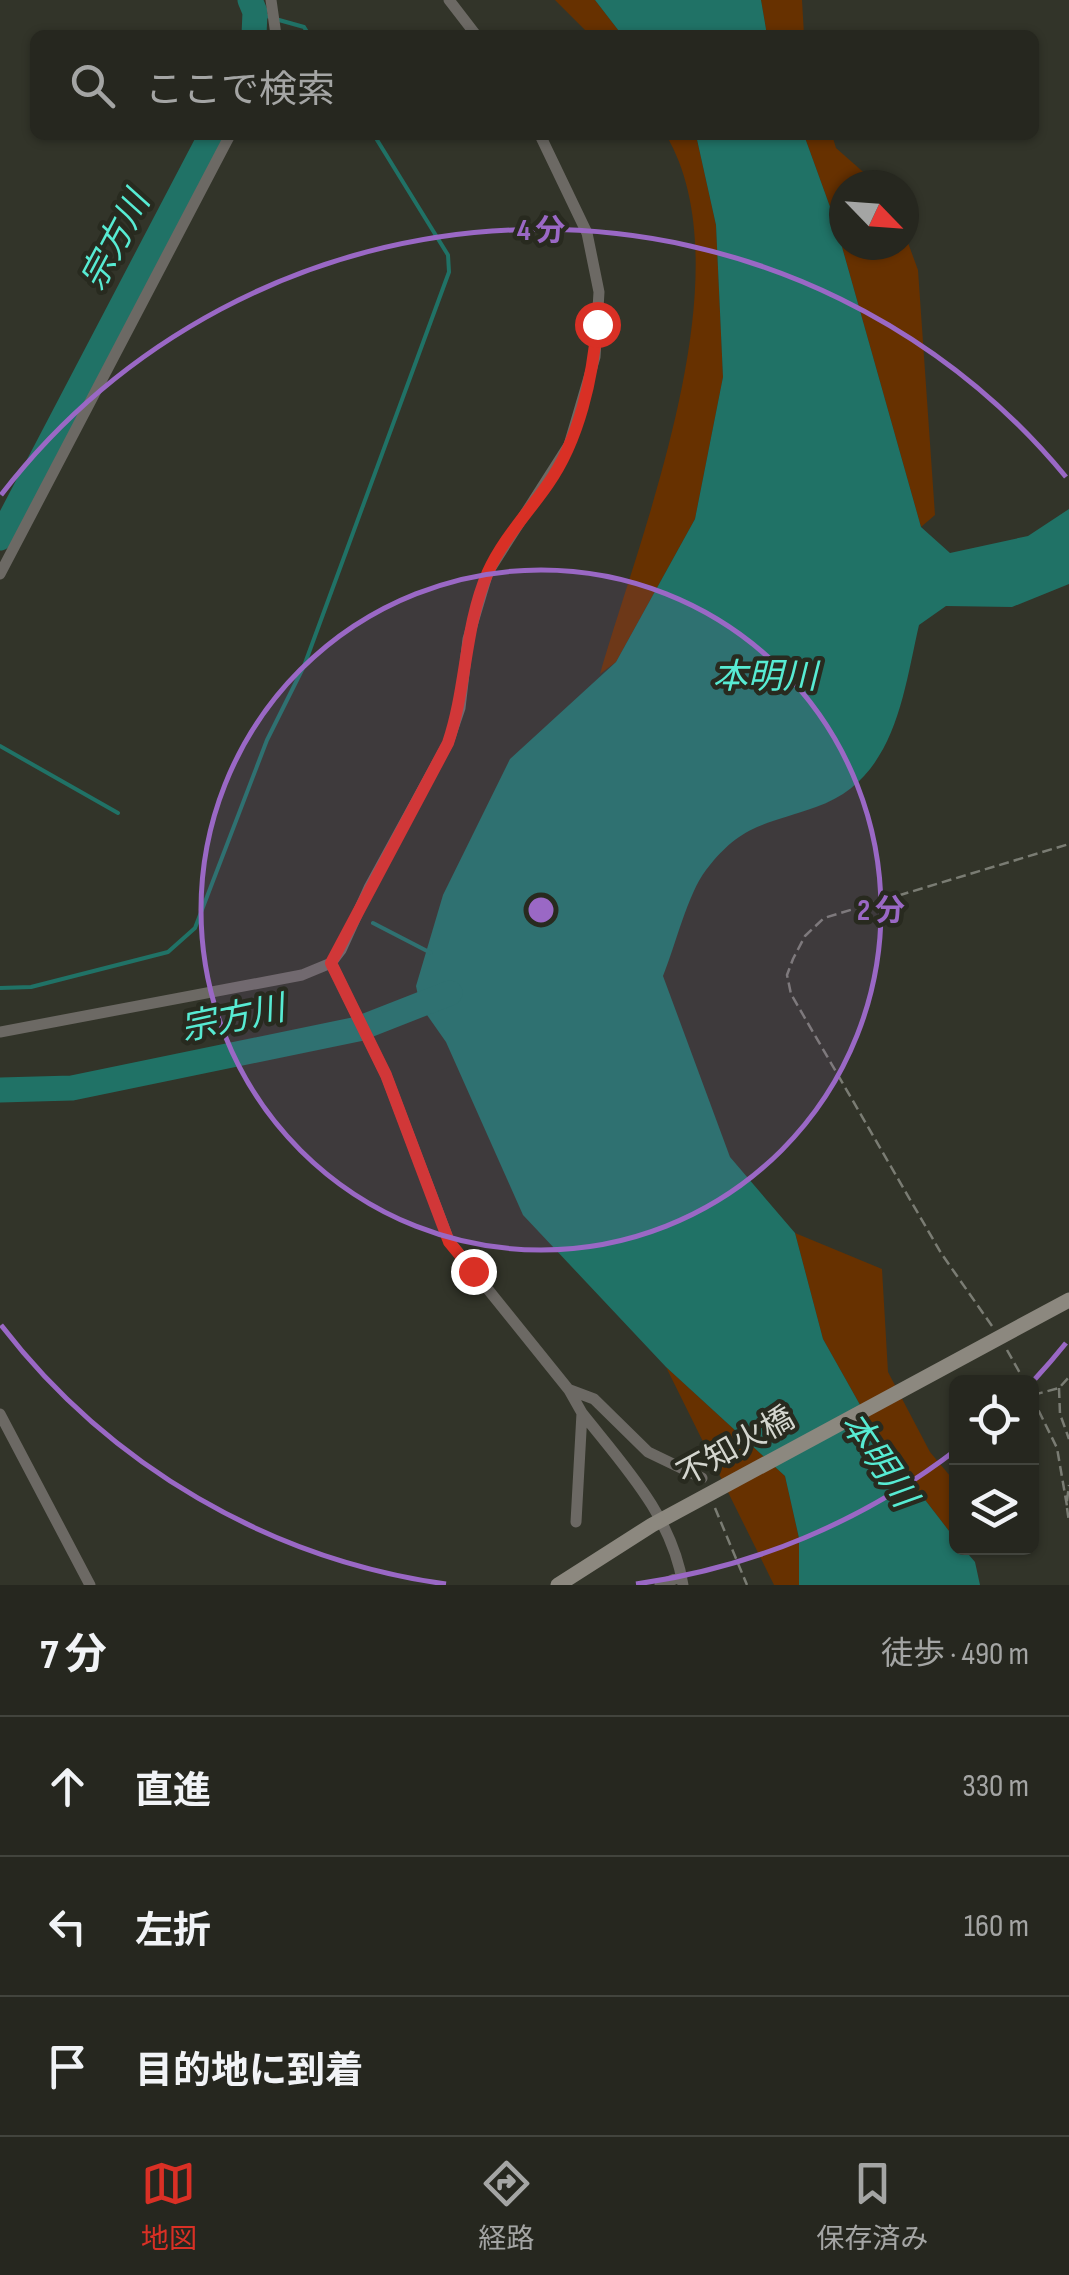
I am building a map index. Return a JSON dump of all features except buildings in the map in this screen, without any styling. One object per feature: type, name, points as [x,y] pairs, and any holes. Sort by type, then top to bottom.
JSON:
[{"type":"main road","name":"不知火橋","points":[[558,1585],[652,1524],[1069,1300]]},
{"type":"street","points":[[271,0],[275,30]]},
{"type":"street","points":[[448,0],[472,30]]},
{"type":"street","points":[[0,574],[227,140]]},
{"type":"street","points":[[0,1032],[302,975],[331,963],[448,743],[460,708],[468,639],[488,572],[570,444],[594,357],[599,292],[587,233],[542,140]]},
{"type":"street","points":[[331,963],[386,1075],[449,1242],[570,1390],[582,1413],[650,1499],[670,1536],[683,1581],[660,1585]]},
{"type":"street","points":[[570,1390],[594,1400],[648,1452],[702,1478]]},
{"type":"street","points":[[576,1522],[582,1413]]},
{"type":"street","points":[[0,1414],[90,1585]]},
{"type":"path","points":[[1021,1375],[1002,1337],[941,1253],[839,1080],[791,994],[786,975],[805,936],[824,918],[1069,844]]},
{"type":"path","points":[[1039,1394],[1059,1388],[1069,1377]]},
{"type":"path","points":[[1059,1388],[1060,1414],[1069,1438]]},
{"type":"path","points":[[1039,1411],[1057,1448],[1069,1522]]},
{"type":"path","points":[[702,1478],[748,1585]]},
{"type":"path","points":[[1067,1506],[1069,1485]]},
{"type":"shaded area","points":[[555,0],[595,0],[618,30],[585,30]]},
{"type":"shaded area","points":[[761,0],[802,0],[804,30],[766,30]]},
{"type":"shaded area","points":[[668,140],[697,140],[716,225],[723,377],[695,519],[616,662],[600,674],[679,402],[692,328],[696,257],[688,192]]},
{"type":"shaded area","points":[[806,140],[834,140],[836,148],[861,170],[829,170],[829,204]]},
{"type":"shaded area","points":[[846,260],[914,260],[918,270],[935,515],[921,527]]},
{"type":"shaded area","points":[[795,1233],[882,1269],[888,1372],[930,1452],[949,1475],[949,1531],[882,1444],[823,1339]]},
{"type":"shaded area","points":[[666,1367],[785,1476],[799,1538],[799,1585],[774,1585]]},
{"type":"water","points":[[595,0],[761,0],[766,30],[618,30]]},
{"type":"water","name":"本明川","points":[[697,140],[806,140],[829,204],[829,260],[846,260],[921,527],[950,553],[1028,536],[1069,509],[1069,584],[1012,607],[946,606],[919,625],[900,706],[879,756],[863,777],[842,794],[743,834],[719,855],[693,892],[663,976],[730,1157],[795,1233],[823,1339],[882,1444],[949,1531],[949,1555],[969,1555],[975,1562],[980,1585],[799,1585],[799,1538],[785,1476],[666,1367],[523,1215],[446,1042],[420,1005],[416,986],[443,895],[510,759],[616,662],[695,519],[723,377],[716,225]]},
{"type":"waterway","name":"宗方川","points":[[250,0],[255,12],[254,30]]},
{"type":"waterway","points":[[255,12],[270,17]]},
{"type":"waterway","points":[[279,20],[306,30]]},
{"type":"waterway","name":"宗方川","points":[[0,538],[208,140]]},
{"type":"waterway","points":[[0,988],[31,987],[168,952],[195,928],[267,740],[304,666],[449,272],[448,255],[377,140]]},
{"type":"waterway","points":[[0,746],[118,813]]},
{"type":"waterway","points":[[373,923],[431,953]]},
{"type":"waterway","name":"宗方川","points":[[0,1090],[72,1088],[358,1029],[450,993]]},
{"type":"route","points":[[473,1271],[449,1242],[386,1075],[331,963],[341,950],[410,807],[448,743],[460,708],[468,639],[488,572],[516,524],[550,482],[570,444],[594,357],[597,324]]}]
